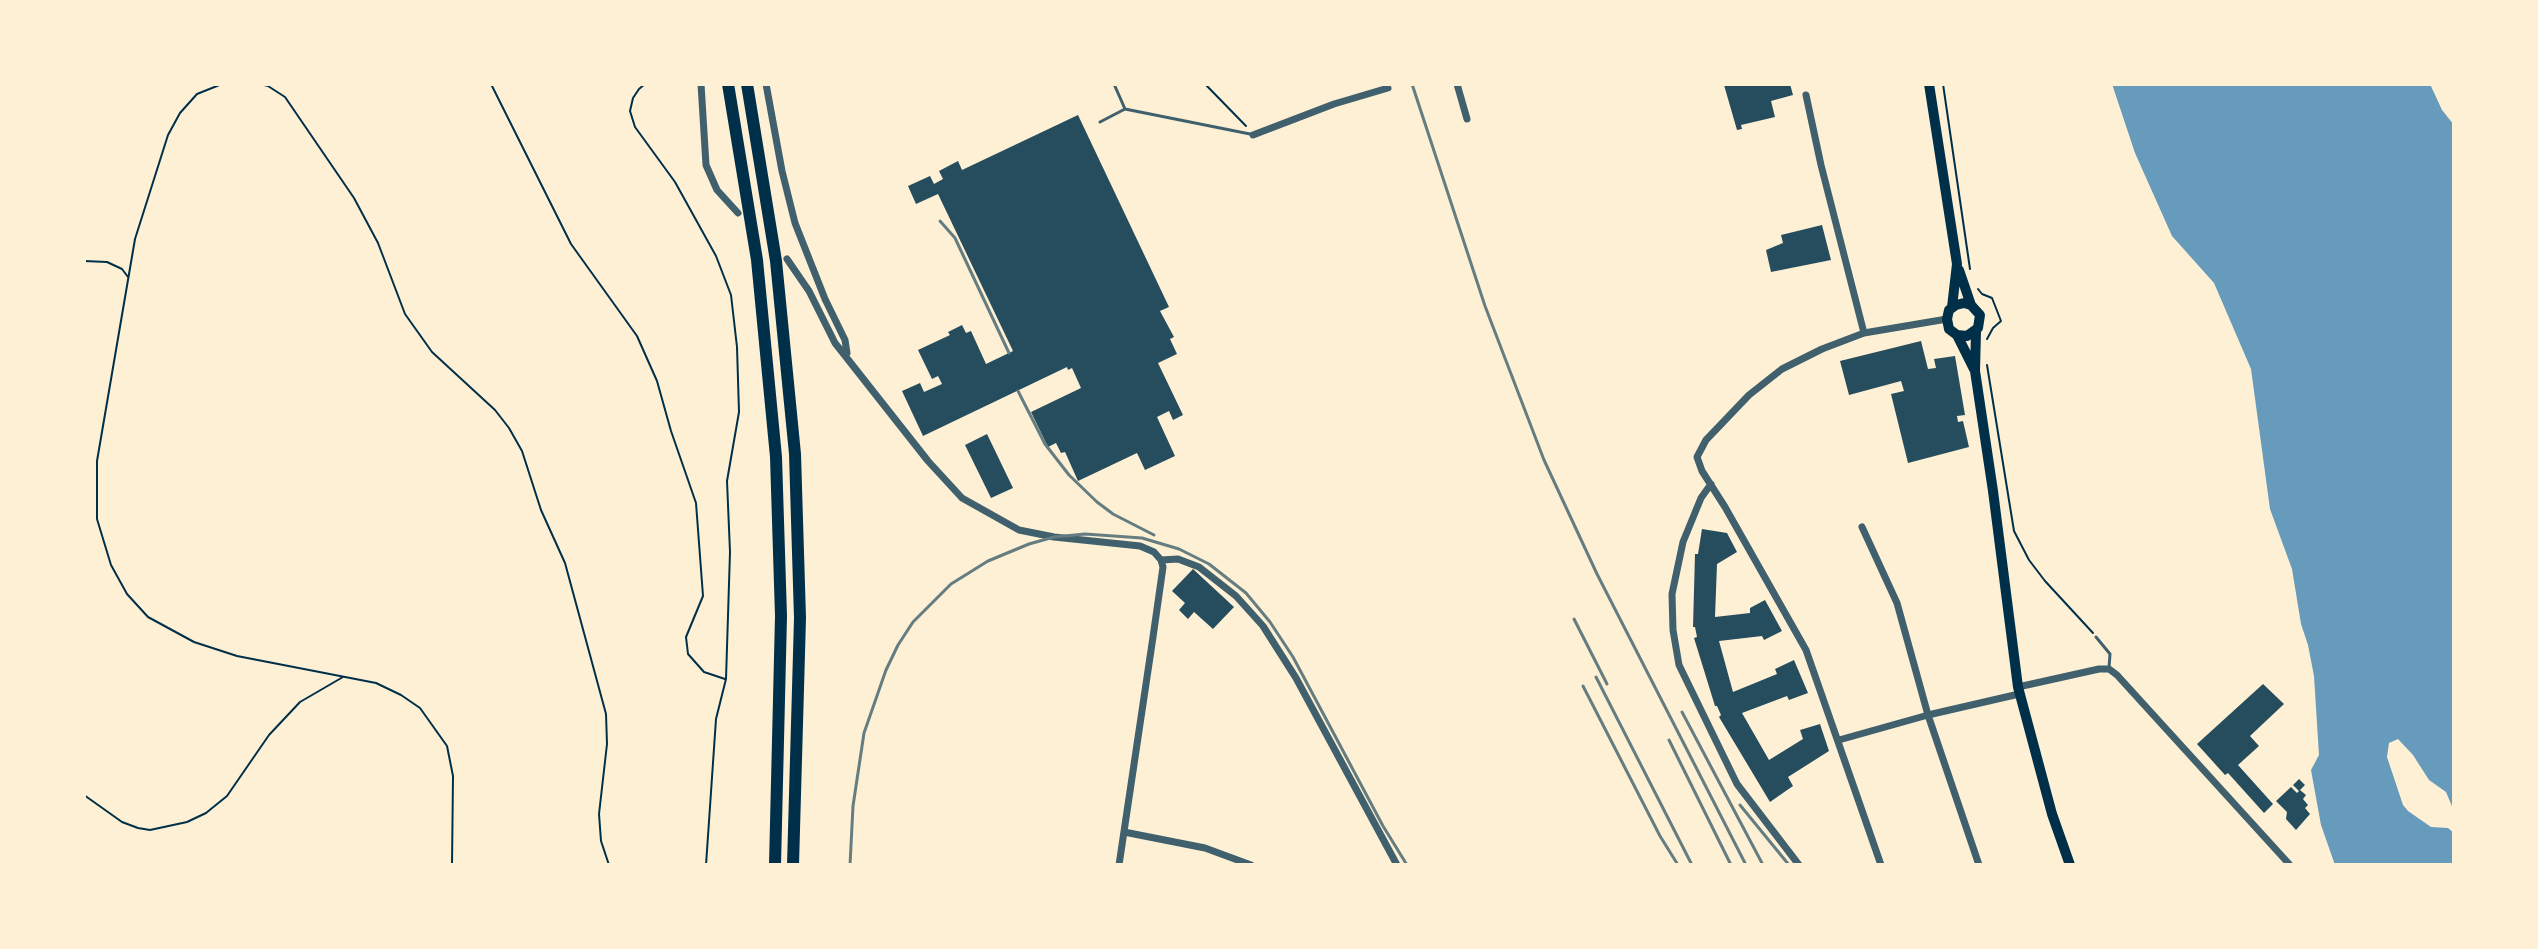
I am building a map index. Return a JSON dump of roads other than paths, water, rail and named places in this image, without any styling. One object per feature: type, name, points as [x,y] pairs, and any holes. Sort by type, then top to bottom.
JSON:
[{"type":"highway","points":[[728,84],[757,260],[776,457],[781,616],[775,865]]},
{"type":"highway","points":[[747,84],[774,247],[796,481],[800,618],[793,865]]},
{"type":"main road","points":[[1929,84],[1957,264],[1971,305],[1980,315],[1976,331],[1975,371],[2019,691],[2052,814],[2070,865]]},
{"type":"main road","points":[[1957,264],[1952,307],[1947,319],[1949,329],[1957,335],[1975,371]]},
{"type":"main road","points":[[1952,307],[1959,303],[1971,305]]},
{"type":"main road","points":[[1957,335],[1967,336],[1976,331]]},
{"type":"street","points":[[701,84],[706,165],[717,190],[738,213]]},
{"type":"street","points":[[766,84],[787,195],[807,257],[845,340],[847,356]]},
{"type":"street","points":[[1457,84],[1467,119]]},
{"type":"street","points":[[1253,135],[1334,104],[1388,88]]},
{"type":"street","points":[[1806,95],[1864,333]]},
{"type":"street","points":[[787,259],[809,291],[835,343],[928,461],[962,498],[1019,530],[1140,546],[1154,552],[1161,560],[1163,567],[1119,865]]},
{"type":"street","points":[[1881,865],[1806,650],[1697,457],[1706,440],[1749,395],[1782,369],[1864,333],[1947,319]]},
{"type":"street","points":[[1711,484],[1701,498],[1683,542],[1672,594],[1673,630],[1679,665],[1737,784],[1799,865]]},
{"type":"street","points":[[1862,527],[1897,603],[1928,715],[1979,865]]},
{"type":"street","points":[[1161,560],[1178,559],[1199,567],[1236,596],[1263,626],[1296,678],[1397,865]]},
{"type":"street","points":[[1839,740],[2099,669],[2109,669],[2290,865]]},
{"type":"street","points":[[1124,832],[1205,848],[1251,865]]},
{"type":"lane","points":[[1114,84],[1125,109]]},
{"type":"lane","points":[[1100,122],[1125,109],[1253,135]]},
{"type":"lane","points":[[2096,637],[2110,654],[2109,669]]},
{"type":"water","points":[[2112,84],[2430,84],[2442,110],[2454,125],[2454,811],[2446,792],[2429,780],[2398,739],[2389,743],[2387,757],[2403,805],[2408,811],[2431,827],[2448,828],[2454,833],[2454,865],[2335,865],[2321,825],[2311,770],[2319,755],[2314,676],[2292,569],[2270,509],[2251,369],[2214,283],[2172,236],[2135,153]]},
{"type":"railway","points":[[1412,84],[1485,306],[1544,460],[1597,574],[1746,865]]},
{"type":"railway","points":[[940,221],[955,238],[1009,353]]},
{"type":"railway","points":[[1018,391],[1045,444],[1069,475],[1113,514],[1154,535]]},
{"type":"railway","points":[[850,865],[853,806],[864,733],[886,670],[913,622],[951,584],[988,561],[1054,537],[1085,534],[1142,538],[1179,549],[1209,564],[1246,593],[1293,657],[1407,865]]},
{"type":"railway","points":[[1574,619],[1607,684]]},
{"type":"railway","points":[[1596,677],[1692,865]]},
{"type":"railway","points":[[1583,686],[1678,865]]},
{"type":"railway","points":[[1682,712],[1763,865]]},
{"type":"railway","points":[[1669,740],[1731,865]]},
{"type":"railway","points":[[1740,805],[1789,865]]}]
